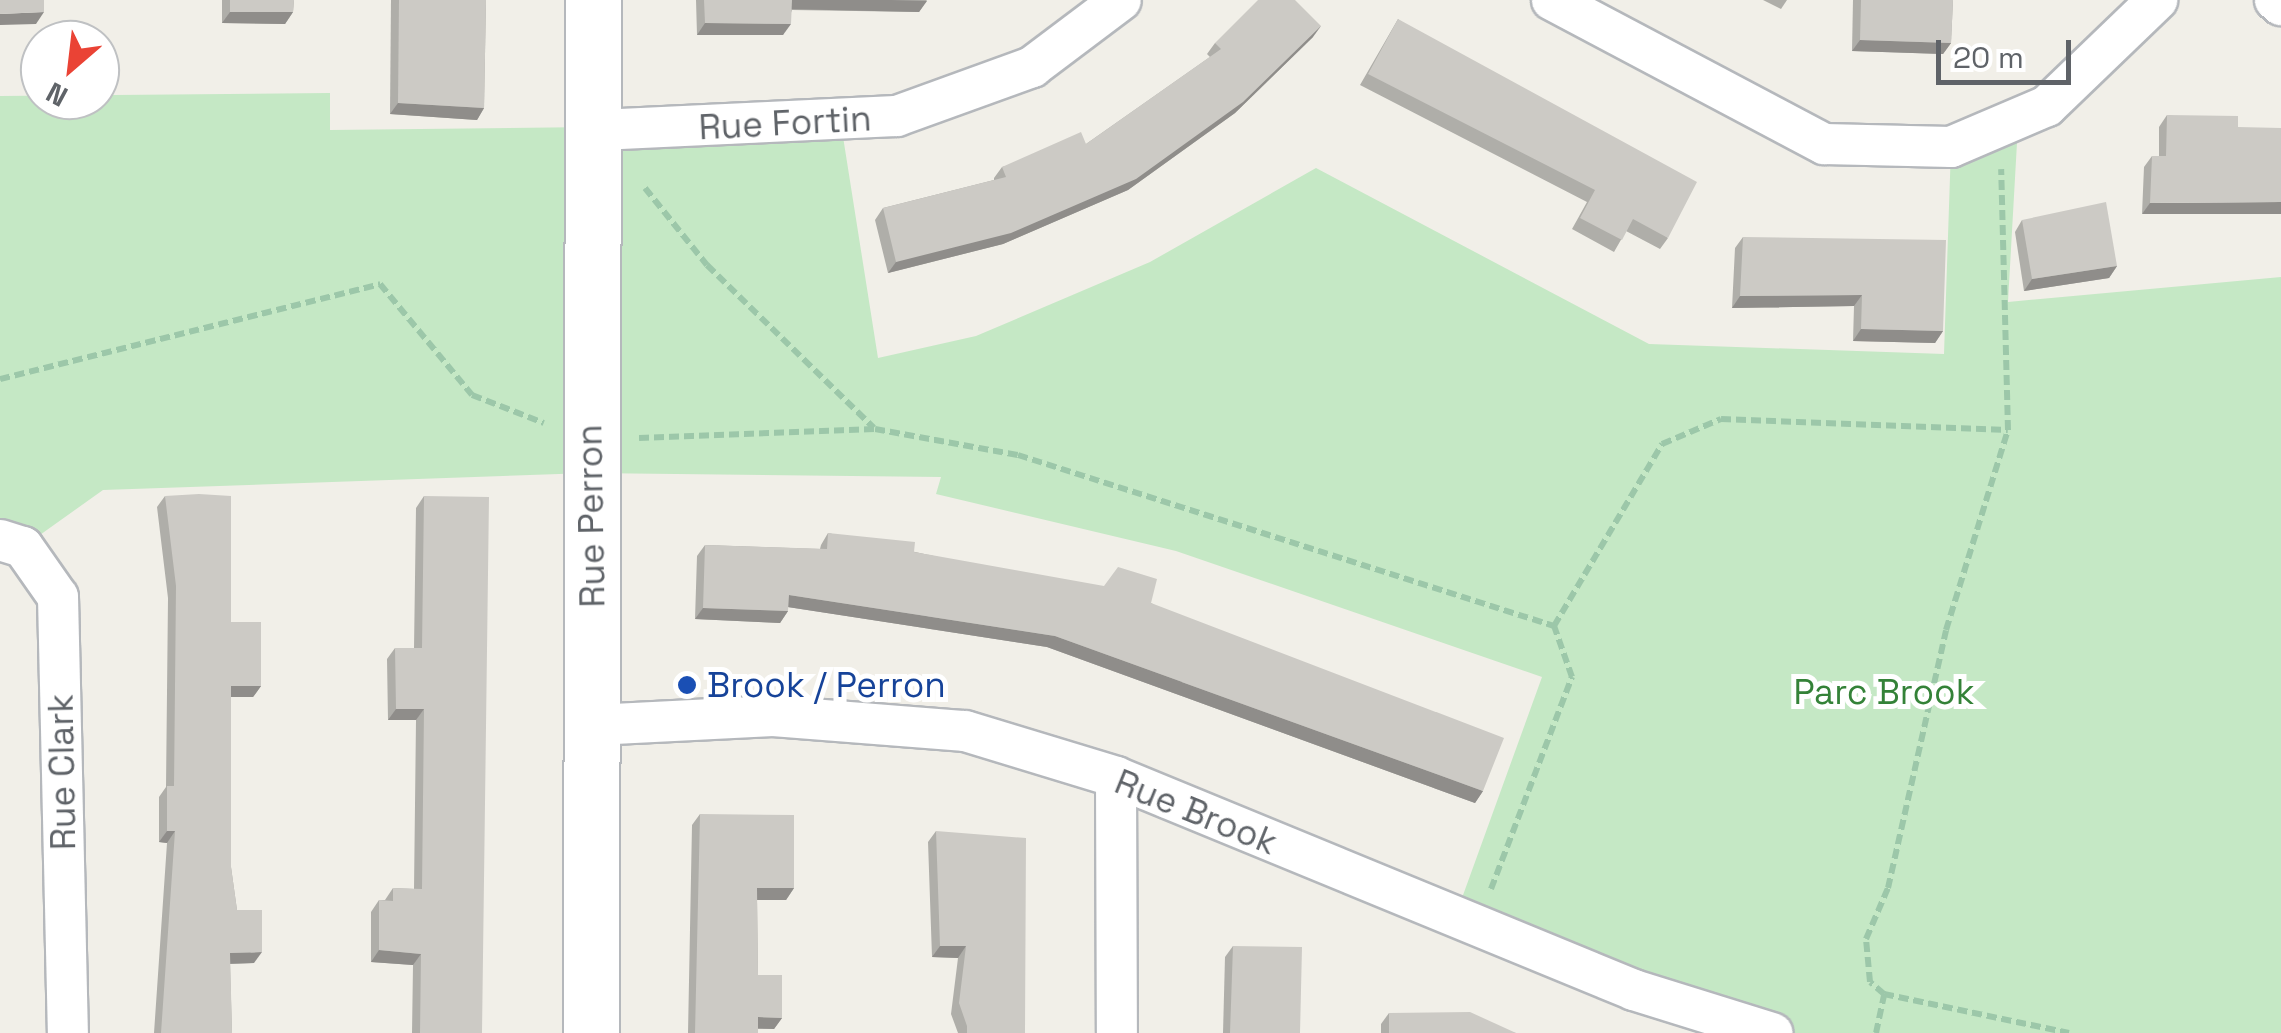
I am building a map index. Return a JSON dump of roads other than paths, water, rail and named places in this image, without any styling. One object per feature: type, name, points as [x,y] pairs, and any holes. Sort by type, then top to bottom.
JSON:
[{"type":"street","name":"Rue Perron","points":[[591,1033],[594,725],[588,440],[598,130],[593,0]]},
{"type":"street","name":"Rue Fortin","points":[[598,130],[897,116],[1032,67],[1121,0]]},
{"type":"street","points":[[1552,0],[1824,144],[1952,147],[2000,133],[2047,106],[2157,0]]},
{"type":"street","points":[[2275,0],[2281,5]]},
{"type":"street","name":"Rue Clark","points":[[0,540],[23,547],[58,597],[68,1033]]},
{"type":"street","name":"Rue Brook","points":[[594,725],[773,716],[965,731],[1116,778],[1476,928],[1772,1033]]},
{"type":"street","points":[[1116,778],[1117,1033]]},
{"type":"place","name":"Brook / Perron","points":[[687,685]]},
{"type":"park label","name":"Parc Brook","points":[[1884,692]]}]
